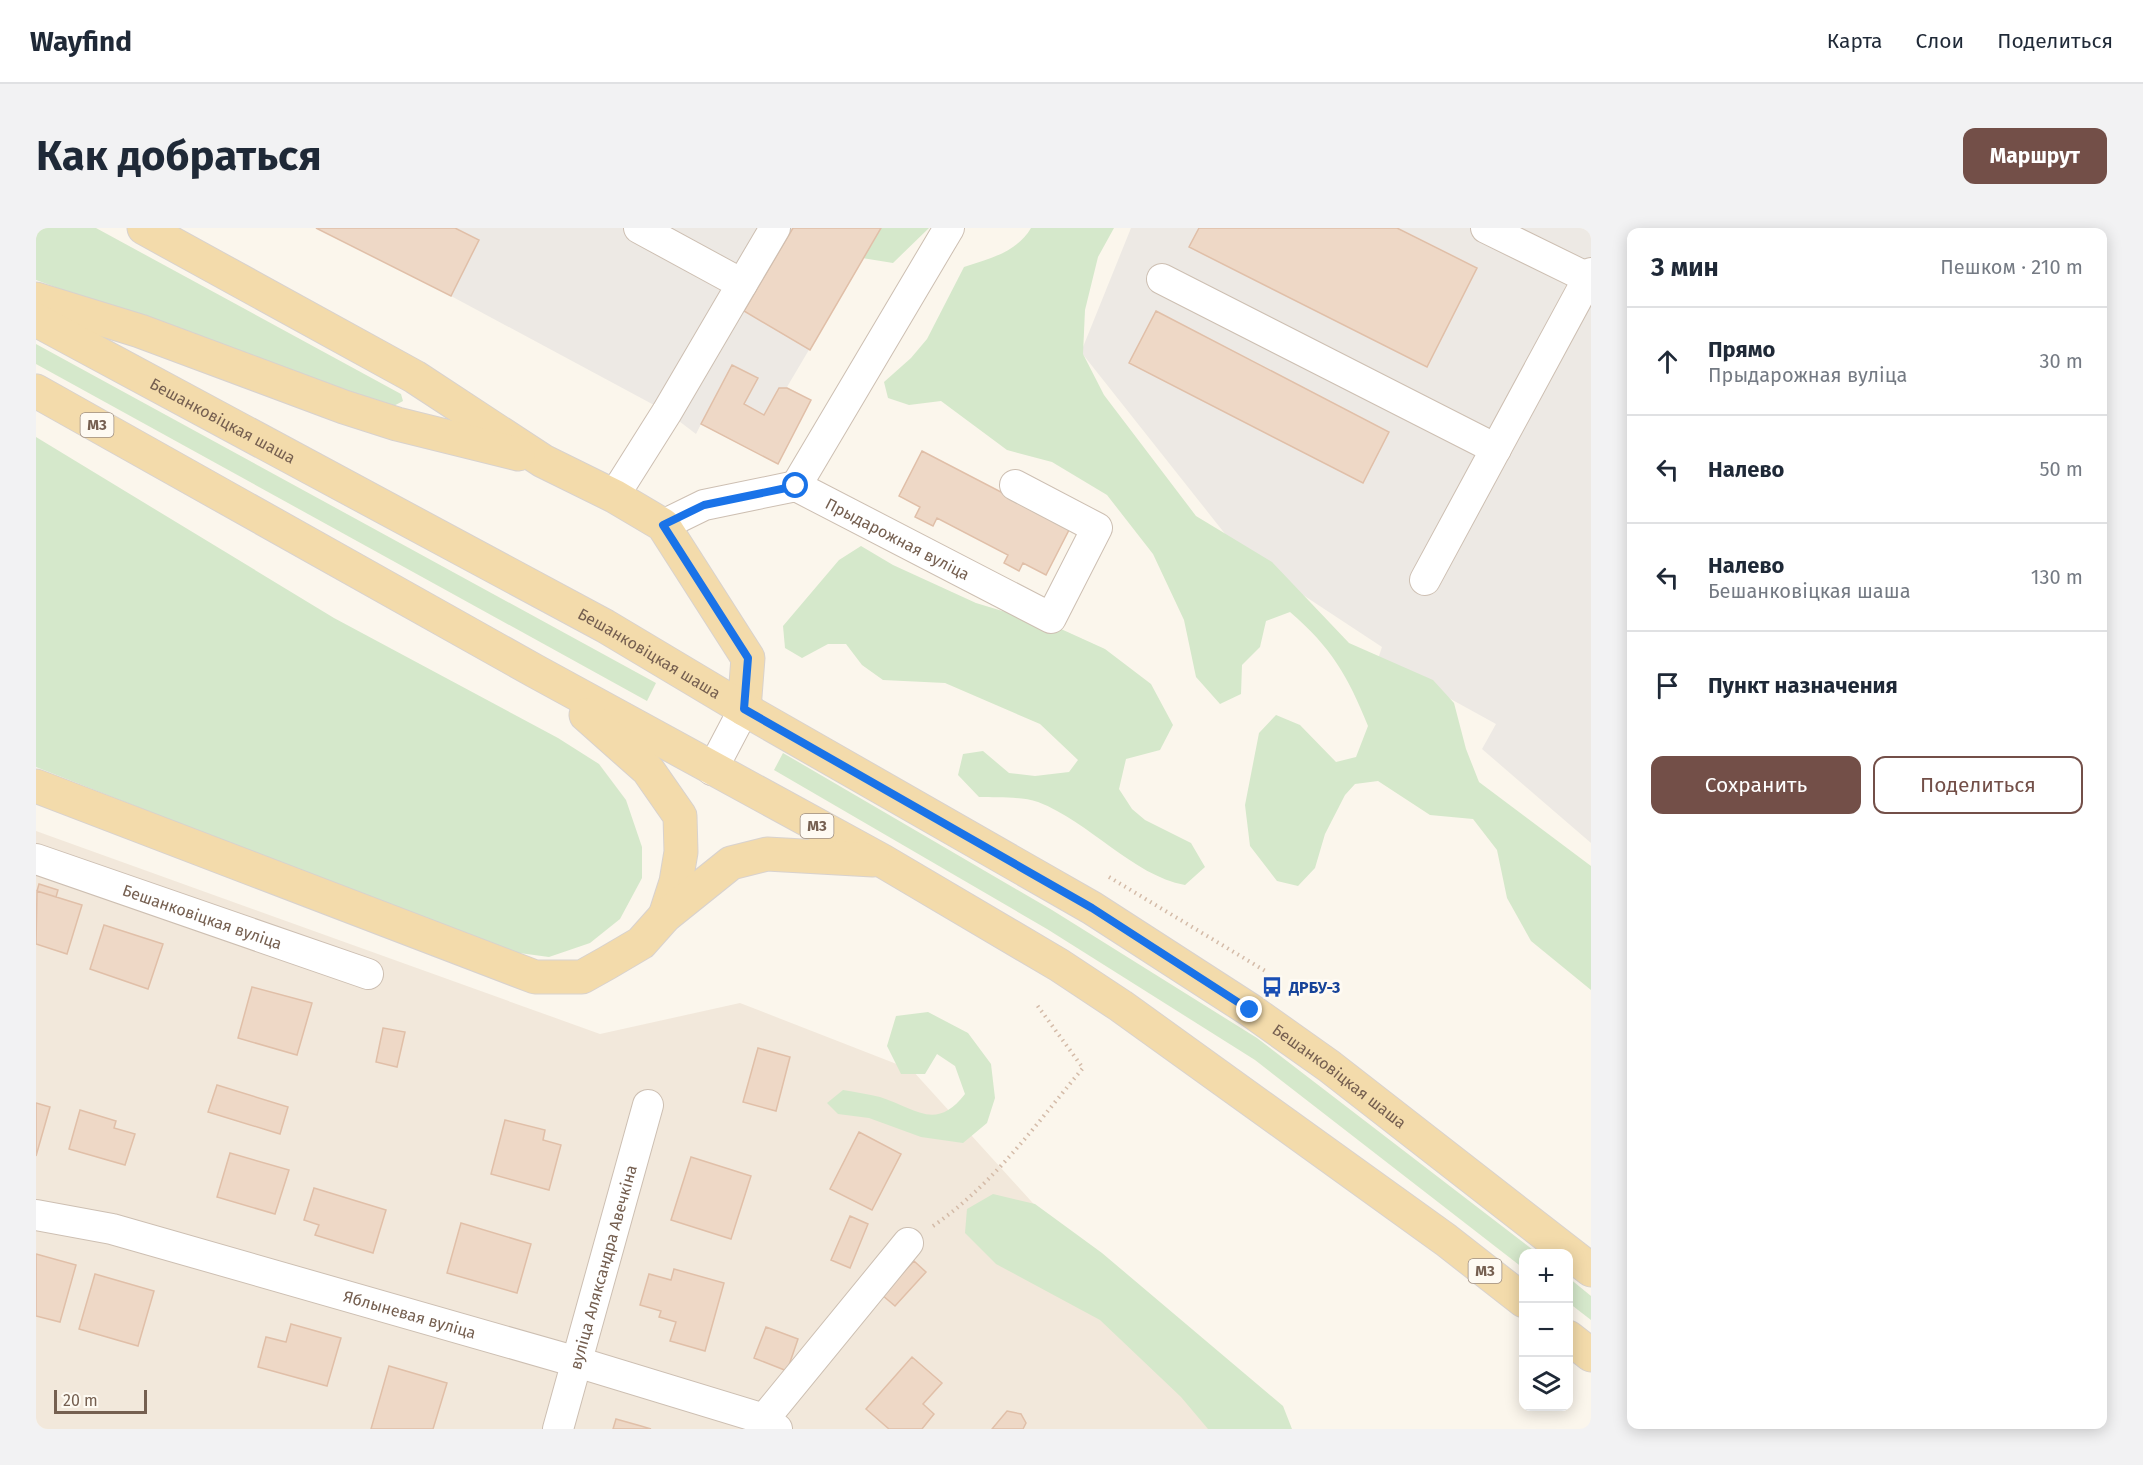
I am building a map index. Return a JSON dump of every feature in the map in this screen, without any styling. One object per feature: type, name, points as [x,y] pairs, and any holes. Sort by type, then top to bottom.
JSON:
[{"type":"main road","points":[[144,228],[415,377],[543,461],[614,496],[663,525],[748,658],[744,709]]},
{"type":"main road","points":[[36,299],[140,331],[344,407],[397,424],[543,461]]},
{"type":"main road","name":"Бешанковіцкая шаша","points":[[36,320],[605,626],[744,709],[1092,908],[1250,1010],[1329,1066],[1591,1270]]},
{"type":"main road","points":[[397,424],[418,410],[423,398],[415,377]]},
{"type":"main road","name":"М3","points":[[36,391],[712,770],[881,860],[1059,965],[1121,1006],[1437,1233],[1519,1297]]},
{"type":"main road","points":[[534,671],[648,770],[680,816],[681,852],[676,882],[665,916]]},
{"type":"main road","points":[[36,786],[535,977],[582,977],[641,943],[665,916],[731,863],[767,854],[881,860]]},
{"type":"main road","points":[[1573,1340],[1591,1355]]},
{"type":"street","points":[[639,228],[742,284]]},
{"type":"street","points":[[614,496],[667,412],[775,228]]},
{"type":"street","points":[[663,525],[704,505],[796,486],[949,228]]},
{"type":"street","points":[[1425,580],[1590,275],[1486,228]]},
{"type":"street","points":[[1162,279],[1496,449]]},
{"type":"street","name":"Прыдарожная вуліца","points":[[796,486],[1051,618],[1097,528],[1015,485]]},
{"type":"street","points":[[712,770],[744,709]]},
{"type":"street","name":"Бешанковіцкая вуліца","points":[[36,859],[368,974]]},
{"type":"street","name":"вуліца Аляксандра Авечкіна","points":[[558,1429],[648,1105]]},
{"type":"street","name":"Яблыневая вуліца","points":[[36,1215],[112,1229],[577,1362],[770,1424]]},
{"type":"street","points":[[770,1424],[908,1243]]},
{"type":"path","points":[[1110,877],[1267,972]]},
{"type":"path","points":[[908,1243],[965,1204],[995,1175],[1083,1068],[1037,1005]]},
{"type":"shaded area","points":[[316,228],[881,228],[787,387],[811,400],[778,464],[701,424],[696,434],[667,412],[451,296]]},
{"type":"shaded area","points":[[1131,228],[1591,228],[1591,843],[1482,749],[1496,724],[1378,659],[1382,647],[1241,554],[1081,352]]},
{"type":"shaded area","points":[[36,831],[600,1034],[740,1003],[912,1070],[1238,1429],[36,1429]]},
{"type":"green space","points":[[36,228],[96,228],[401,394],[403,401],[388,409],[36,280]]},
{"type":"green space","points":[[852,228],[929,228],[893,263],[856,257]]},
{"type":"green space","points":[[1031,228],[1114,228],[1098,257],[1085,310],[1083,354],[1104,395],[1196,516],[1272,562],[1349,643],[1433,680],[1454,703],[1466,749],[1479,782],[1591,866],[1591,990],[1531,941],[1507,898],[1497,850],[1473,819],[1430,815],[1378,781],[1355,784],[1345,795],[1325,834],[1315,868],[1298,886],[1277,881],[1250,846],[1245,805],[1259,733],[1276,715],[1300,725],[1336,762],[1356,757],[1368,726],[1345,677],[1327,650],[1290,612],[1266,621],[1260,647],[1242,665],[1241,694],[1220,704],[1196,677],[1184,620],[1153,554],[1107,495],[1052,462],[1007,450],[941,401],[909,405],[888,398],[884,382],[911,358],[927,339],[964,267],[1002,254],[1018,243]]},
{"type":"green space","points":[[36,344],[656,683],[647,701],[36,364]]},
{"type":"green space","points":[[36,437],[334,618],[558,738],[599,764],[626,800],[642,847],[642,878],[620,919],[590,943],[549,957],[505,951],[36,767]]},
{"type":"green space","points":[[861,546],[893,565],[976,603],[1061,629],[1105,649],[1151,684],[1173,725],[1160,750],[1126,759],[1119,789],[1132,809],[1145,820],[1191,843],[1205,867],[1185,885],[1166,879],[1129,860],[1057,811],[1031,800],[979,797],[958,775],[963,754],[983,751],[1009,773],[1035,776],[1069,772],[1078,760],[1040,724],[945,683],[883,680],[862,665],[846,644],[828,644],[802,658],[785,648],[783,626],[839,560]]},
{"type":"green space","points":[[783,753],[1052,910],[1257,1038],[1532,1249],[1519,1249],[1519,1265],[1255,1060],[1047,929],[774,770]]},
{"type":"green space","points":[[928,1012],[968,1033],[991,1064],[995,1098],[987,1123],[963,1143],[921,1137],[869,1118],[838,1114],[827,1103],[843,1090],[880,1097],[915,1111],[935,1115],[954,1105],[965,1094],[955,1066],[937,1054],[925,1074],[901,1074],[887,1046],[896,1016]]},
{"type":"green space","points":[[993,1194],[1035,1204],[1102,1253],[1283,1406],[1292,1429],[1208,1429],[1181,1397],[1100,1320],[996,1264],[965,1233],[967,1209]]},
{"type":"green space","points":[[1573,1281],[1591,1296],[1591,1320],[1573,1306]]},
{"type":"building","points":[[316,228],[455,228],[479,240],[451,296]]},
{"type":"building","points":[[793,228],[881,228],[810,350],[744,311]]},
{"type":"building","points":[[1199,228],[1397,228],[1477,268],[1427,367],[1189,247]]},
{"type":"building","points":[[1156,311],[1389,432],[1363,483],[1129,363]]},
{"type":"building","points":[[732,365],[758,378],[744,404],[764,415],[779,388],[787,388],[811,400],[778,464],[701,424]]},
{"type":"building","points":[[922,451],[1070,528],[1046,575],[1023,563],[1019,571],[1004,563],[1008,555],[937,518],[933,526],[915,517],[920,507],[899,496]]},
{"type":"building","points":[[39,884],[58,890],[56,897],[37,891]]},
{"type":"building","points":[[37,891],[82,905],[67,954],[36,944]]},
{"type":"building","points":[[104,925],[163,944],[148,989],[90,969]]},
{"type":"building","points":[[252,987],[312,1003],[297,1055],[238,1038]]},
{"type":"building","points":[[383,1028],[405,1032],[397,1067],[376,1062]]},
{"type":"building","points":[[758,1048],[790,1057],[776,1111],[743,1102]]},
{"type":"building","points":[[217,1085],[288,1107],[280,1134],[208,1112]]},
{"type":"building","points":[[36,1103],[50,1107],[36,1156]]},
{"type":"building","points":[[80,1110],[116,1121],[114,1128],[135,1134],[125,1165],[69,1149]]},
{"type":"building","points":[[505,1120],[545,1130],[543,1140],[561,1145],[549,1190],[491,1174]]},
{"type":"building","points":[[859,1132],[901,1154],[872,1210],[830,1189]]},
{"type":"building","points":[[230,1153],[289,1170],[275,1214],[217,1197]]},
{"type":"building","points":[[691,1157],[751,1176],[731,1239],[671,1220]]},
{"type":"building","points":[[314,1188],[386,1210],[373,1253],[315,1235],[319,1225],[304,1220]]},
{"type":"building","points":[[850,1216],[868,1224],[850,1268],[831,1260]]},
{"type":"building","points":[[461,1223],[531,1244],[517,1293],[447,1273]]},
{"type":"building","points":[[36,1254],[76,1265],[60,1322],[36,1316]]},
{"type":"building","points":[[914,1261],[926,1272],[895,1306],[882,1295]]},
{"type":"building","points":[[674,1269],[724,1283],[705,1351],[670,1341],[676,1322],[659,1317],[661,1311],[640,1305],[649,1274],[671,1280]]},
{"type":"building","points":[[95,1274],[154,1291],[138,1346],[79,1329]]},
{"type":"building","points":[[291,1324],[341,1338],[327,1386],[258,1367],[266,1337],[286,1342]]},
{"type":"building","points":[[766,1327],[798,1339],[787,1371],[754,1358]]},
{"type":"building","points":[[912,1357],[942,1383],[923,1404],[934,1414],[922,1429],[889,1429],[866,1409]]},
{"type":"building","points":[[389,1366],[447,1383],[433,1429],[371,1429]]},
{"type":"building","points":[[1007,1411],[1021,1414],[1026,1423],[1023,1429],[992,1429]]},
{"type":"building","points":[[616,1419],[641,1426],[651,1429],[613,1429]]},
{"type":"place","name":"ДРБУ-3","points":[[1272,987]]},
{"type":"route","points":[[796,486],[704,505],[663,525],[748,658],[744,709],[1092,908],[1250,1010]]}]
